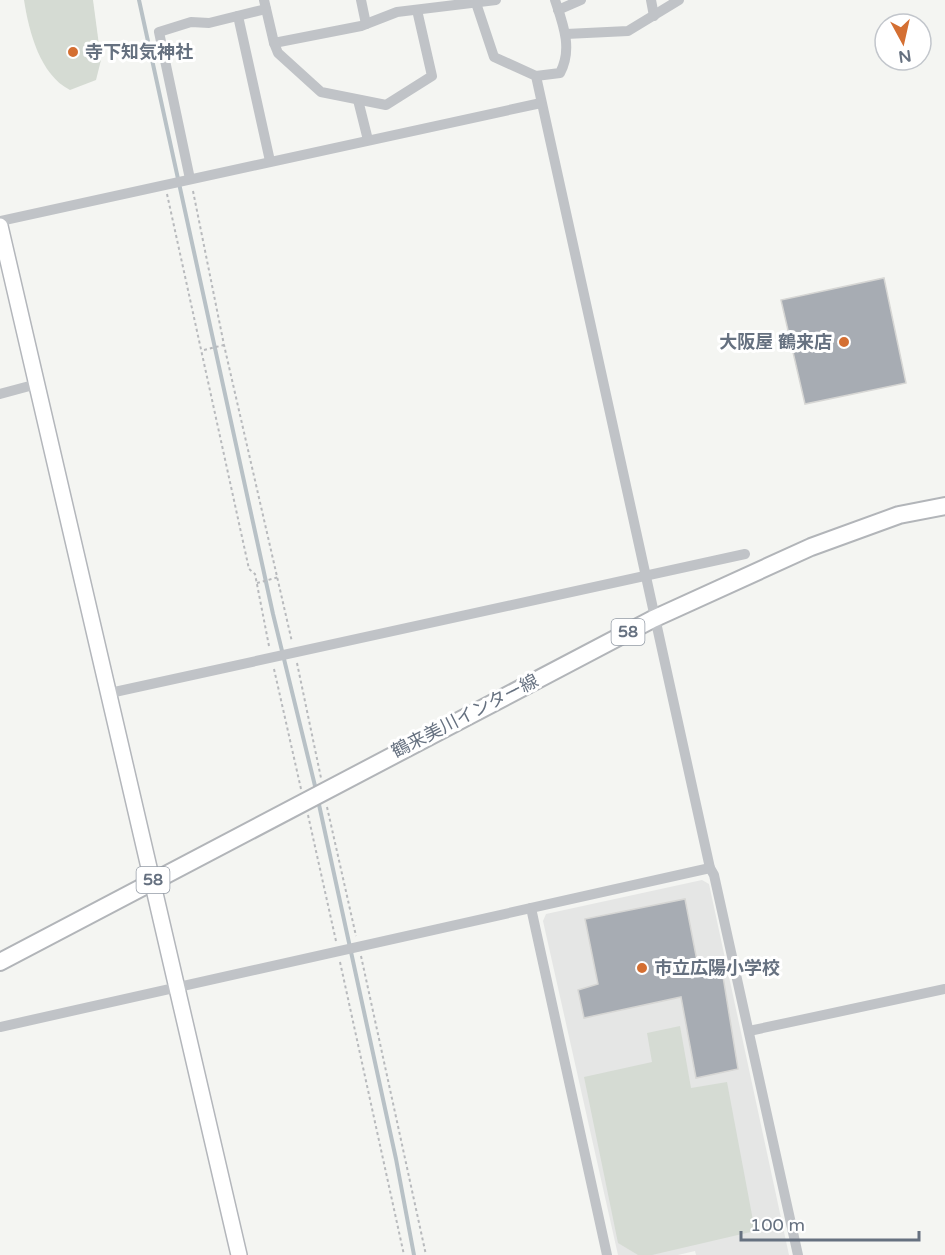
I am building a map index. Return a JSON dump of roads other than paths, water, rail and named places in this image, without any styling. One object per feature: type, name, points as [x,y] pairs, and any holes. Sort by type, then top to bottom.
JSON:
[{"type":"main road","name":"鶴来美川インター線","points":[[0,962],[653,618],[810,547],[899,515],[945,506]]},
{"type":"street","points":[[361,0],[366,24]]},
{"type":"street","points":[[273,44],[366,24],[397,12],[496,0]]},
{"type":"street","points":[[475,1],[494,57],[536,76],[560,73],[566,62],[566,34],[557,5],[581,0]]},
{"type":"street","points":[[651,0],[654,16]]},
{"type":"street","points":[[566,34],[628,31],[679,0]]},
{"type":"street","points":[[178,181],[159,32],[191,22],[209,23],[238,16],[265,5],[273,44],[278,53],[321,92],[386,105],[432,76],[417,10]]},
{"type":"street","points":[[238,16],[270,161]]},
{"type":"street","points":[[536,76],[653,618],[710,868],[714,875],[798,1255]]},
{"type":"street","points":[[358,100],[368,140]]},
{"type":"street","points":[[0,221],[542,103]]},
{"type":"street","points":[[0,226],[3,250],[110,693],[239,1255]]},
{"type":"street","points":[[0,394],[37,384]]},
{"type":"street","points":[[110,693],[645,574],[745,554]]},
{"type":"street","points":[[0,1027],[710,868]]},
{"type":"street","points":[[531,908],[607,1255]]},
{"type":"street","points":[[749,1031],[945,989]]},
{"type":"waterway","points":[[139,0],[273,614],[316,790]]},
{"type":"waterway","points":[[318,800],[396,1159],[414,1255]]},
{"type":"place","name":"寺下知気神社","points":[[73,52]]},
{"type":"place","name":"大阪屋 鶴来店","points":[[844,342]]},
{"type":"place","name":"市立広陽小学校","points":[[642,968]]}]
